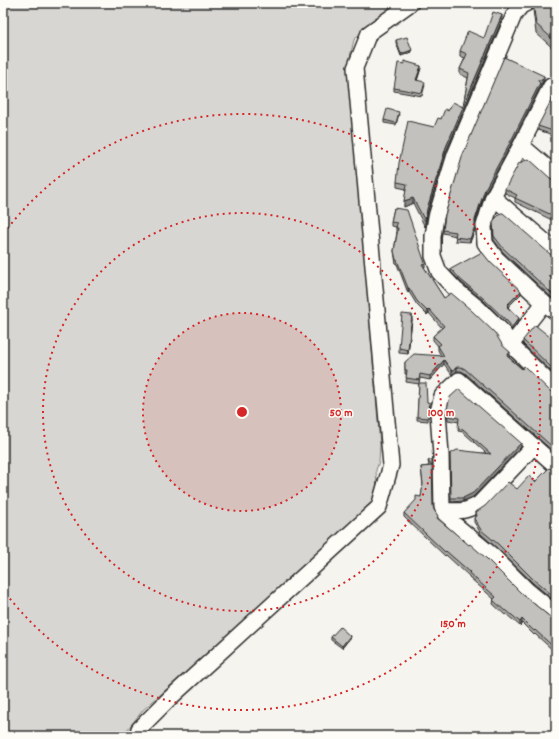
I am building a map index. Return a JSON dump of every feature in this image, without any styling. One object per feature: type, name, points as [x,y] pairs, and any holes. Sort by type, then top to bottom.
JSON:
[{"type":"street","points":[[137,736],[139,728],[169,699],[379,507],[391,465],[354,68],[369,33],[411,3]]},
{"type":"street","points":[[527,3],[521,6],[514,15],[454,155],[436,217],[433,236],[433,256],[439,272],[502,331],[511,345],[556,389]]},
{"type":"street","points":[[556,85],[551,86],[493,196],[484,226],[485,243],[496,258],[544,303],[556,312]]},
{"type":"street","points":[[521,145],[556,175]]},
{"type":"street","points":[[493,196],[556,251]]},
{"type":"street","points":[[511,345],[544,303]]},
{"type":"street","points":[[556,466],[459,380],[442,396],[438,412],[441,455],[442,510],[444,514],[492,555],[528,590],[556,614]]},
{"type":"street","points":[[442,510],[469,510],[479,504],[534,446]]},
{"type":"shaded area","points":[[3,3],[401,3],[369,24],[354,40],[349,61],[380,445],[379,462],[376,470],[378,505],[144,709],[122,736],[3,736]]},
{"type":"building","points":[[533,3],[556,3],[556,42],[536,24]]},
{"type":"building","points":[[493,12],[502,15],[463,107],[469,73],[460,69],[467,54],[460,51],[468,31],[484,38]]},
{"type":"building","points":[[407,37],[412,50],[401,54],[396,40]]},
{"type":"building","points":[[504,57],[544,76],[542,80],[537,80],[540,83],[485,189],[470,239],[455,237],[456,232],[443,230],[445,215],[463,154]]},
{"type":"building","points":[[404,61],[421,66],[416,80],[425,82],[422,93],[394,88],[398,63],[405,64]]},
{"type":"building","points":[[554,95],[556,97],[556,132],[538,126]]},
{"type":"building","points":[[453,102],[463,107],[446,147],[427,209],[425,221],[413,198],[404,201],[407,184],[397,182],[399,163],[408,121],[434,127],[438,118],[441,119],[445,109],[448,111]]},
{"type":"building","points":[[387,109],[399,112],[396,123],[384,120]]},
{"type":"building","points":[[529,159],[550,178],[554,180],[556,179],[556,217],[515,198],[517,195],[505,189],[519,163]]},
{"type":"building","points":[[394,208],[407,210],[425,263],[422,264],[444,298],[451,293],[471,310],[495,333],[503,346],[510,352],[507,356],[522,369],[524,366],[550,391],[556,394],[556,450],[461,367],[457,367],[452,371],[444,360],[430,376],[420,374],[419,380],[406,378],[407,370],[405,370],[405,362],[414,354],[444,356],[438,346],[441,344],[433,336],[444,326],[429,309],[427,311],[417,301],[408,288],[396,260],[394,251],[398,228],[396,228],[397,223],[391,222]]},
{"type":"building","points":[[501,213],[503,213],[550,254],[556,256],[556,259],[550,265],[555,270],[549,276],[556,282],[556,297],[503,248],[494,236],[493,223]]},
{"type":"building","points":[[482,252],[490,262],[521,291],[507,305],[507,307],[519,318],[512,327],[451,269]]},
{"type":"building","points":[[402,314],[412,315],[408,350],[399,348]]},
{"type":"building","points":[[535,325],[555,341],[556,340],[556,372],[523,340]]},
{"type":"building","points":[[419,383],[426,383],[427,402],[430,403],[428,418],[417,417]]},
{"type":"building","points":[[459,389],[521,443],[473,493],[463,498],[451,498],[450,454],[457,450],[491,454],[463,429],[458,428],[459,418],[448,416],[447,409],[450,397]]},
{"type":"building","points":[[432,460],[433,506],[438,516],[437,518],[486,558],[521,593],[550,617],[556,619],[556,649],[522,619],[520,622],[506,610],[505,611],[493,600],[496,597],[404,513],[416,500],[416,496],[421,497],[423,484],[421,467],[432,466],[428,461]]},
{"type":"building","points":[[549,468],[556,471],[556,598],[533,579],[498,544],[481,530],[474,518],[477,516],[476,512],[485,506],[508,482],[517,489],[529,476],[535,482]]},
{"type":"building","points":[[340,627],[350,636],[342,646],[331,637]]}]
